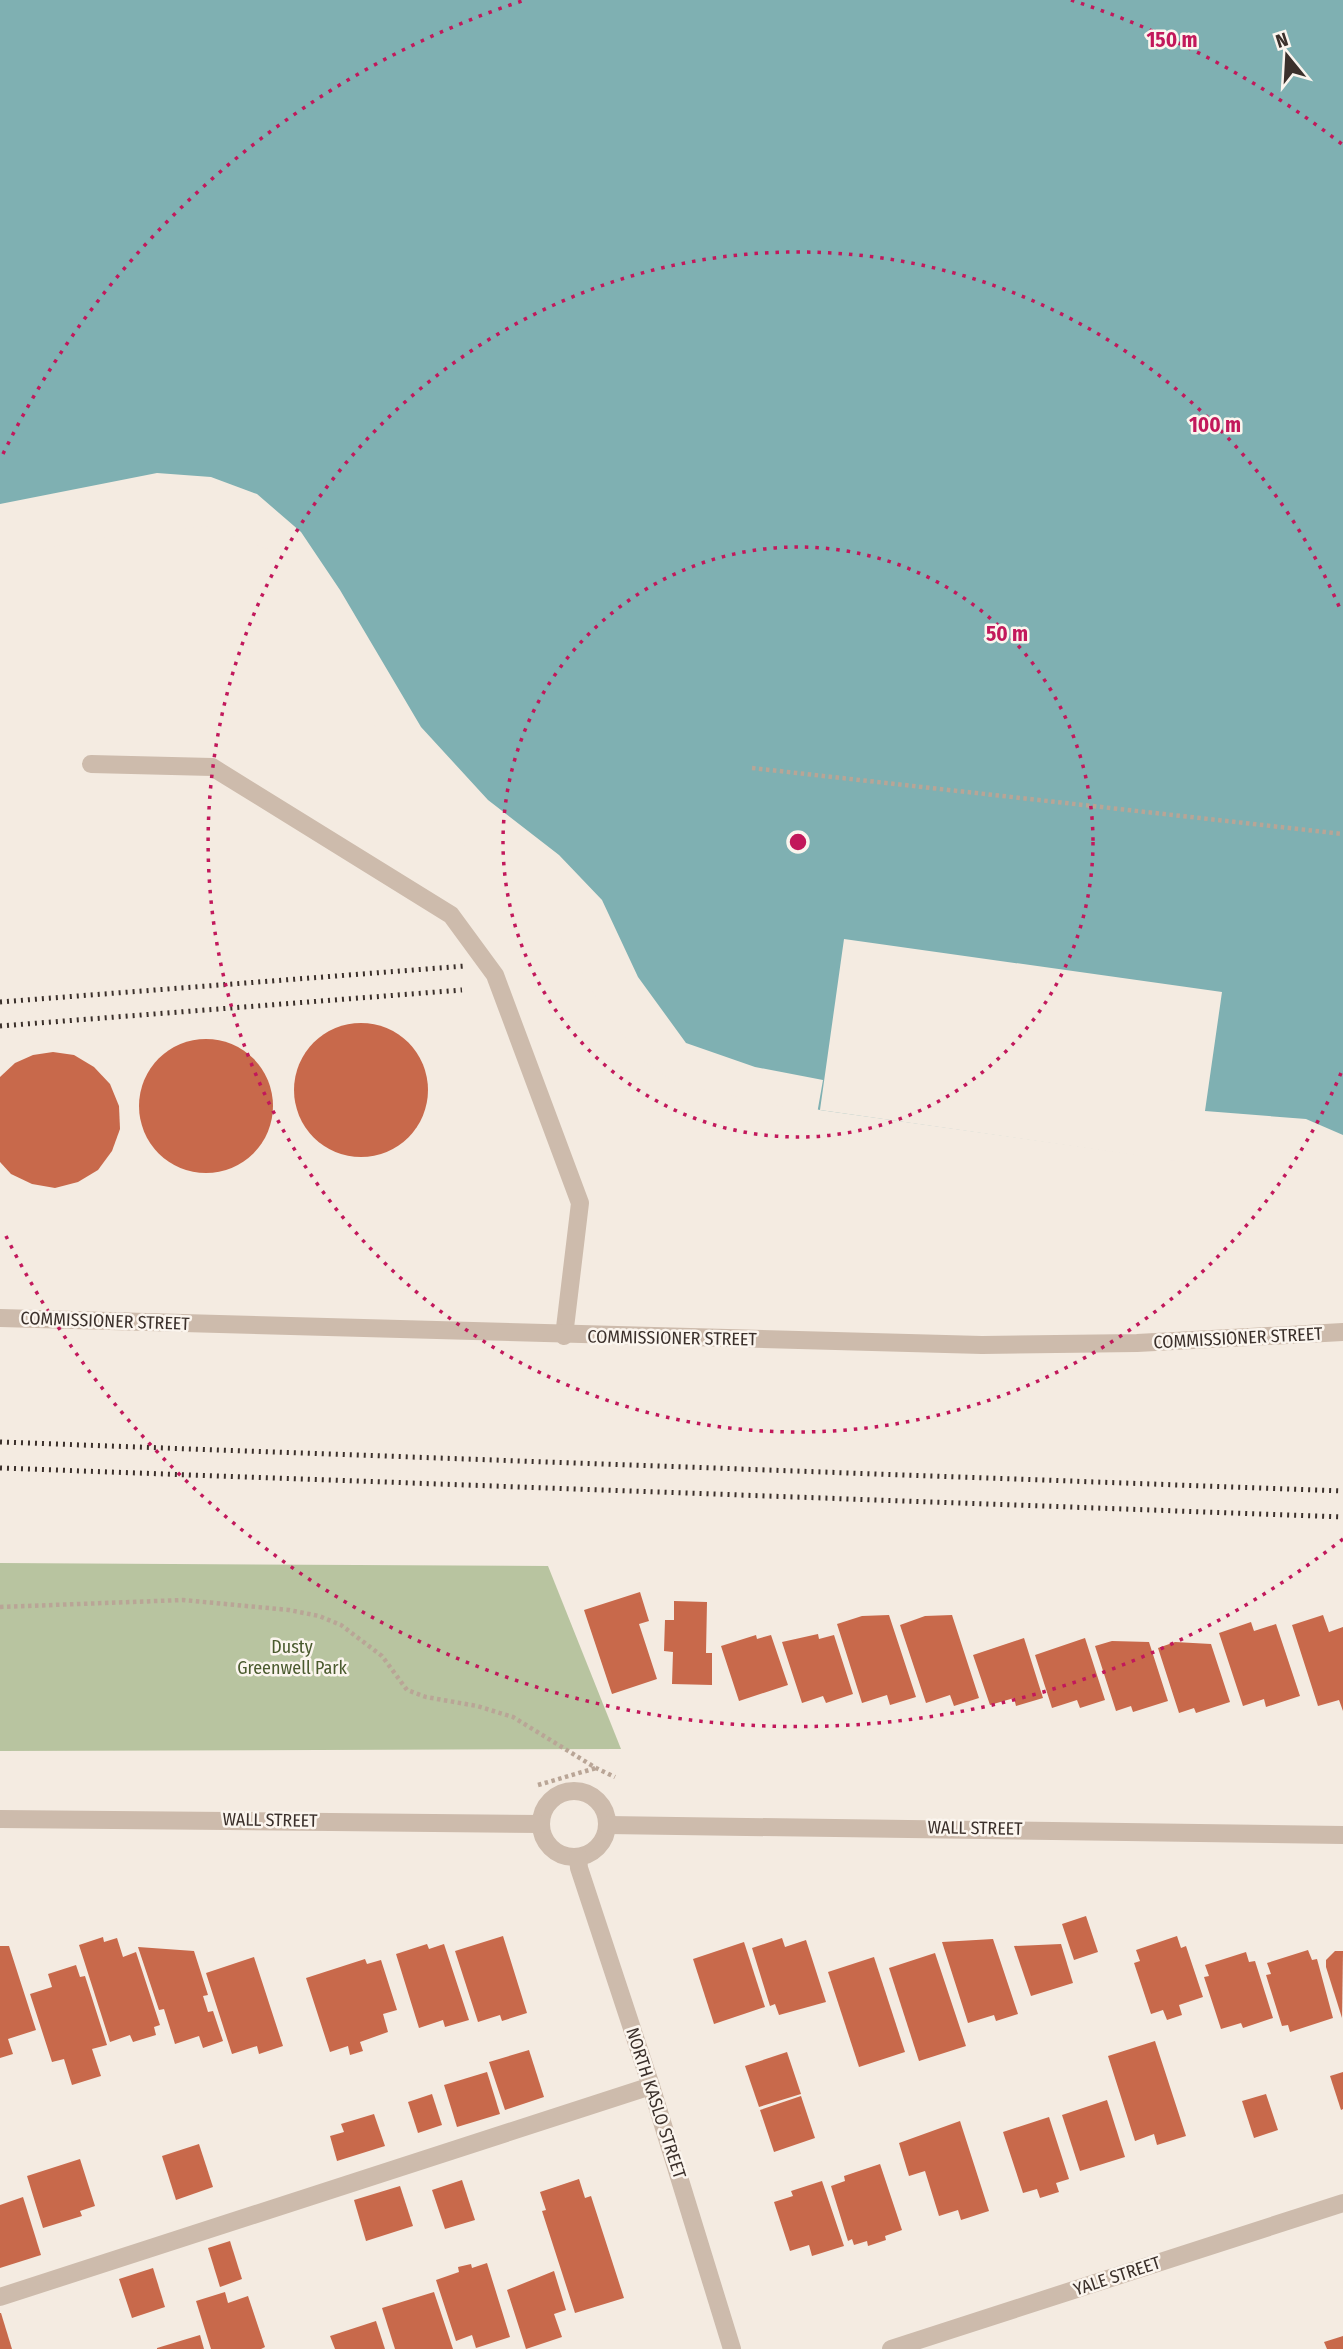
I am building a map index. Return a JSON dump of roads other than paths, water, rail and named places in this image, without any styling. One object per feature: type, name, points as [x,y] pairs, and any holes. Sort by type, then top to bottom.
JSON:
[{"type":"street","points":[[91,764],[212,768],[451,915],[495,975],[580,1203],[564,1336]]},
{"type":"street","name":"COMMISSIONER STREET","points":[[0,1318],[564,1336],[982,1345],[1137,1343],[1343,1332]]},
{"type":"street","points":[[575,1791],[594,1797],[606,1815],[607,1825],[601,1844],[594,1851],[578,1857],[554,1852],[542,1834],[541,1824],[542,1814],[555,1797],[575,1791]]},
{"type":"street","name":"WALL STREET","points":[[0,1819],[541,1824]]},
{"type":"street","name":"WALL STREET","points":[[607,1825],[1343,1835]]},
{"type":"street","name":"NORTH KASLO STREET","points":[[578,1857],[652,2086],[732,2349]]},
{"type":"street","points":[[0,2297],[652,2086]]},
{"type":"street","name":"YALE STREET","points":[[891,2349],[1343,2203]]},
{"type":"water","points":[[0,0],[1343,0],[1343,1158],[1261,1146],[1197,1163],[820,1110],[677,1079],[556,924],[288,554],[207,523],[83,536],[0,555]]},
{"type":"railway","points":[[0,1002],[465,966]]},
{"type":"railway","points":[[0,1026],[462,990]]},
{"type":"railway","points":[[0,1442],[1343,1491]]},
{"type":"railway","points":[[0,1468],[1343,1517]]},
{"type":"park label","name":"Dusty Greenwell Park","points":[[292,1657]]}]
